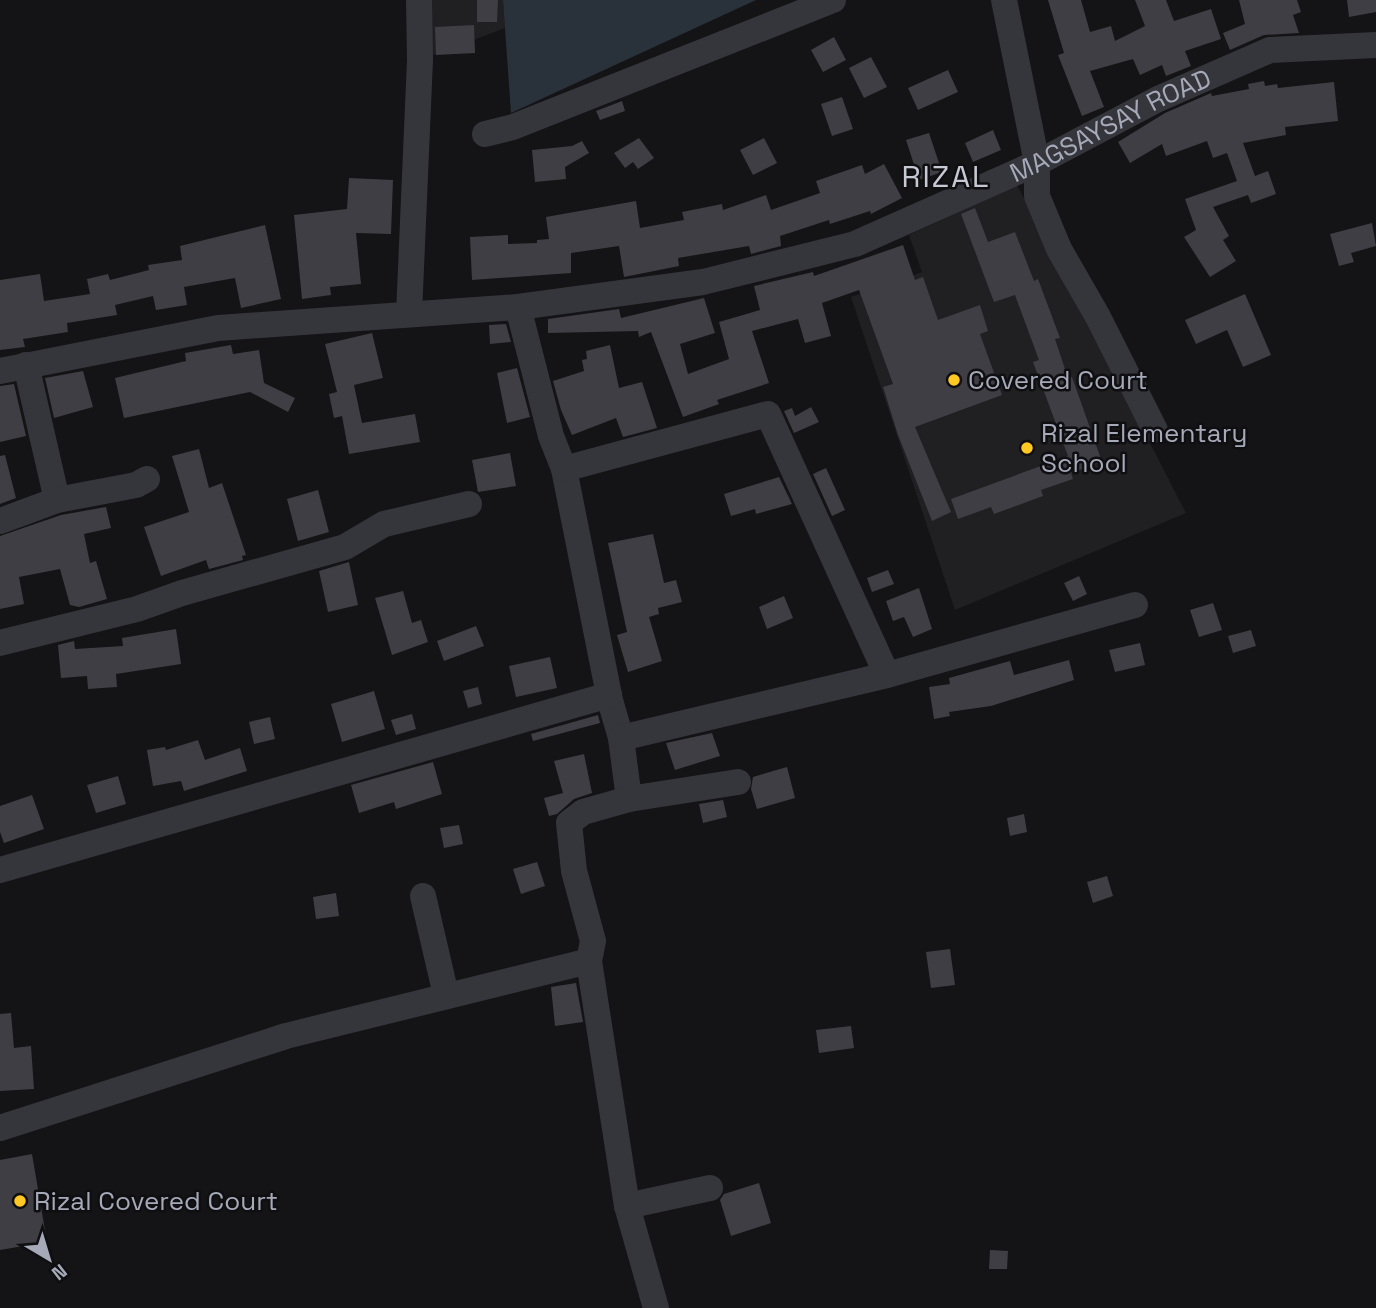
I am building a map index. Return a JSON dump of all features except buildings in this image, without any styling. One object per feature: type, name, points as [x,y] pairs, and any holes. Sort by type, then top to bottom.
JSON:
[{"type":"street","points":[[409,314],[420,60],[419,0]]},
{"type":"street","points":[[485,134],[513,127],[833,0]]},
{"type":"street","points":[[1004,0],[1037,163],[1037,196],[1059,249],[1098,317],[1155,430]]},
{"type":"street","name":"MAGSAYSAY ROAD","points":[[0,371],[218,328],[518,307],[703,282],[855,244],[1037,163],[1158,99],[1270,50],[1376,45]]},
{"type":"street","points":[[518,307],[551,436],[564,470],[609,695],[621,738],[629,799]]},
{"type":"street","points":[[26,365],[57,500]]},
{"type":"street","points":[[564,470],[768,414],[887,675]]},
{"type":"street","points":[[0,521],[57,500],[136,485],[147,480]]},
{"type":"street","points":[[0,643],[137,609],[182,593],[345,548],[384,524],[469,504]]},
{"type":"street","points":[[621,738],[887,675],[956,653],[1135,606]]},
{"type":"street","points":[[0,870],[609,695]]},
{"type":"street","points":[[656,1308],[627,1206],[589,961],[593,941],[574,872],[569,823],[583,812],[629,799],[738,782]]},
{"type":"street","points":[[423,896],[446,995]]},
{"type":"street","points":[[0,1128],[286,1036],[589,961]]},
{"type":"street","points":[[627,1206],[710,1188]]},
{"type":"shaded area","points":[[421,0],[503,0],[505,28],[423,59]]},
{"type":"shaded area","points":[[503,0],[756,0],[511,113]]},
{"type":"shaded area","name":"Rizal Elementary School","points":[[1017,185],[1186,513],[955,610],[851,297],[922,272],[909,235]]},
{"type":"place","name":"Covered Court","points":[[954,380]]},
{"type":"place","name":"Rizal Elementary School","points":[[1027,448]]},
{"type":"place","name":"Rizal Covered Court","points":[[20,1201]]},
{"type":"district","name":"RIZAL","points":[[946,177]]}]
